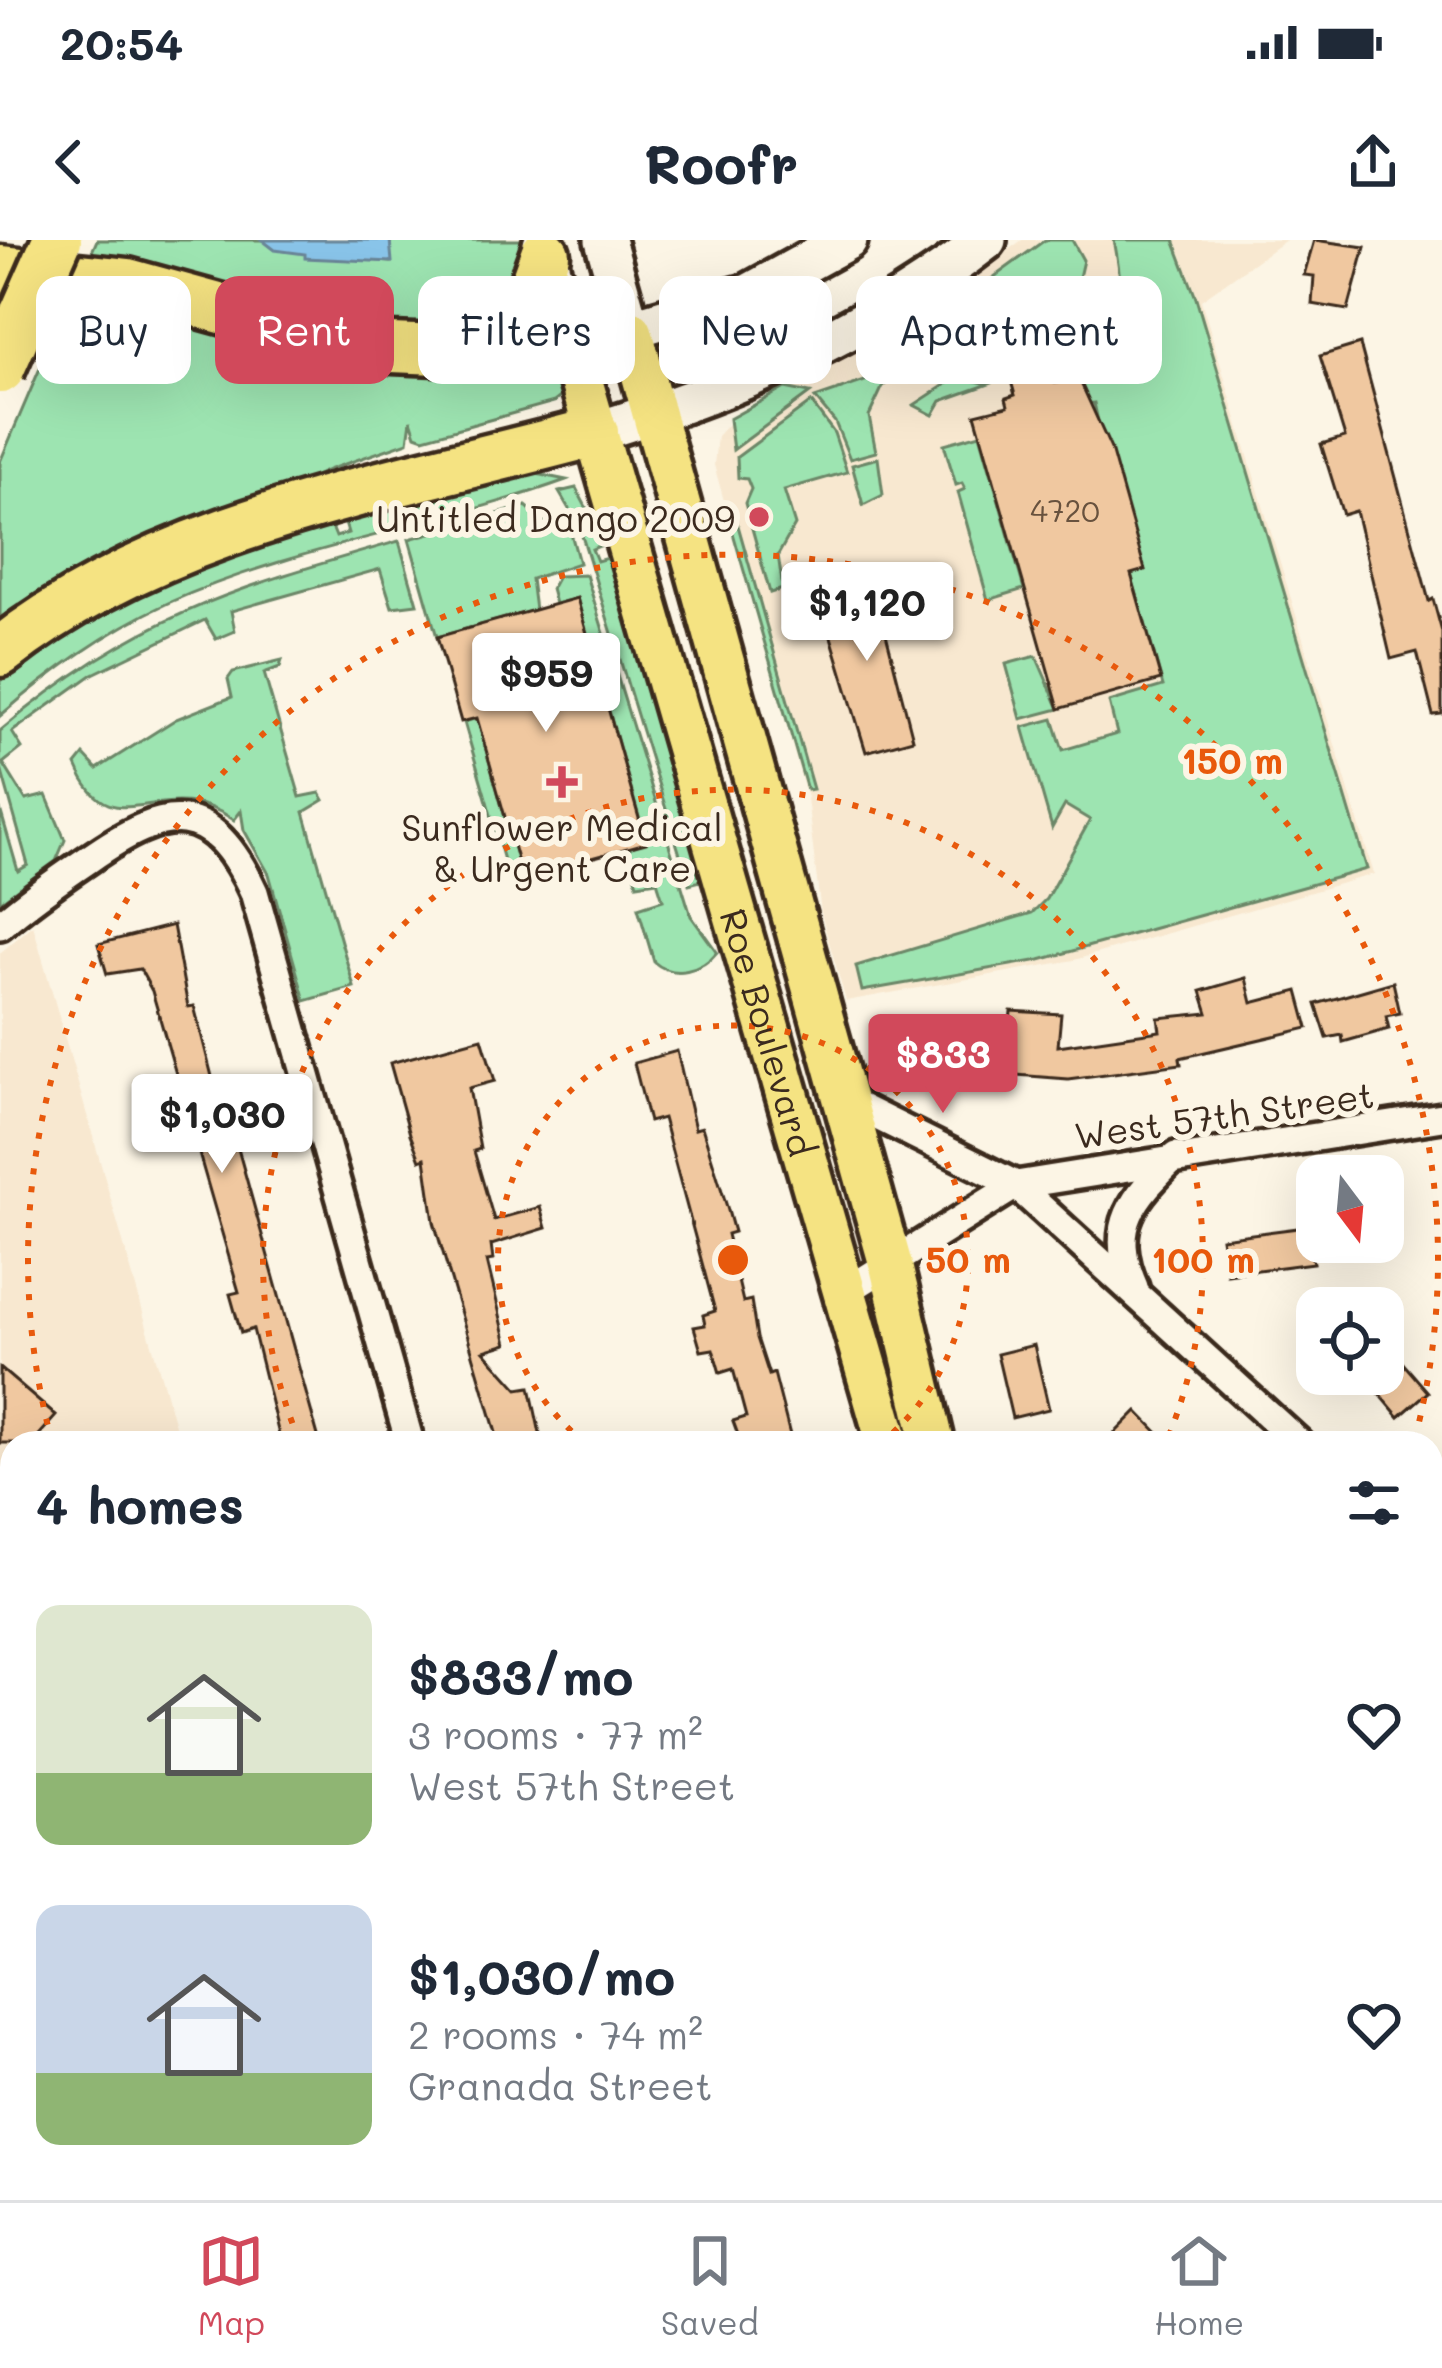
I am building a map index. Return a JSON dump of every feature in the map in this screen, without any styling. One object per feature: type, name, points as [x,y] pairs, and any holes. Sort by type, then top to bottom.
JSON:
[{"type":"highway","points":[[0,369],[57,240]]},
{"type":"highway","points":[[535,276],[543,247]]},
{"type":"highway","points":[[0,270],[127,283],[340,340],[418,347]]},
{"type":"highway","points":[[0,652],[107,583],[169,553],[244,526],[594,432]]},
{"type":"main road","points":[[604,240],[615,276]]},
{"type":"main road","points":[[635,331],[749,294],[847,240]]},
{"type":"main road","points":[[594,432],[654,414],[828,345],[908,298],[986,240]]},
{"type":"main road","points":[[543,247],[551,276]]},
{"type":"main road","name":"Roe Boulevard","points":[[635,346],[891,1266],[931,1431]]},
{"type":"main road","name":"Roe Boulevard","points":[[581,384],[885,1431]]},
{"type":"street","points":[[0,925],[144,822],[176,818],[211,829],[238,855],[254,892],[407,1431]]},
{"type":"street","points":[[844,1100],[1016,1185],[1286,1431]]},
{"type":"street","name":"West 57th Street","points":[[845,1292],[1016,1185],[1176,1156],[1442,1118]]},
{"type":"street","points":[[1138,1296],[1122,1260],[1125,1215],[1176,1156]]},
{"type":"shaded area","points":[[1022,240],[1286,240],[1201,300],[1374,874],[1074,960],[846,1001],[821,914],[807,798],[714,465],[717,436],[740,411],[791,384],[832,384],[832,362],[856,349],[856,384],[1162,384],[1162,276],[973,276]]},
{"type":"shaded area","points":[[33,925],[177,1431],[0,1431],[0,953]]},
{"type":"green space","points":[[97,240],[262,240],[313,255],[391,262],[390,240],[524,240],[523,276],[418,276],[418,330],[394,327],[394,276],[215,276],[215,284],[91,254]]},
{"type":"green space","points":[[1045,240],[1072,240],[1083,260],[1079,276],[996,276]]},
{"type":"green space","points":[[1114,240],[1174,240],[1196,298],[1367,869],[1040,960],[862,991],[856,966],[1032,913],[1046,899],[1090,820],[1065,805],[1052,828],[1023,727],[1053,719],[1063,750],[1117,734],[1109,702],[1163,686],[1131,574],[1094,403],[1087,404],[1066,384],[1162,384],[1162,276],[1119,276]]},
{"type":"green space","points":[[191,314],[215,318],[215,384],[394,384],[394,349],[418,353],[418,384],[562,384],[563,395],[554,402],[424,438],[416,435],[411,420],[408,442],[328,470],[0,628],[0,462],[36,378],[36,384],[191,384]]},
{"type":"green space","points":[[856,384],[886,384],[869,416],[876,452],[850,459],[835,422],[815,398]]},
{"type":"green space","points":[[946,384],[989,384],[941,401],[933,415],[914,405]]},
{"type":"green space","points":[[785,388],[810,393],[733,450],[729,419]]},
{"type":"green space","points":[[811,402],[834,433],[847,472],[784,490],[795,525],[778,555],[783,589],[770,593],[745,503],[751,489],[747,479],[738,478],[737,457]]},
{"type":"green space","points":[[980,434],[1024,589],[988,600],[958,492],[965,489],[962,483],[956,485],[944,444]]},
{"type":"green space","points":[[878,458],[883,495],[863,505],[852,465]]},
{"type":"green space","points":[[522,471],[566,480],[265,566],[168,603],[80,654],[0,716],[0,681],[71,629],[156,582],[201,562],[290,534],[332,527],[336,537],[348,533],[345,523],[359,517]]},
{"type":"green space","points":[[576,488],[602,537],[602,545],[592,549],[597,561],[607,558],[617,582],[705,880],[689,884],[579,526],[559,492]]},
{"type":"green space","points":[[526,506],[549,526],[568,522],[579,563],[531,579],[535,610],[437,637],[409,539]]},
{"type":"green space","points":[[735,515],[813,789],[807,790],[731,526],[729,517]]},
{"type":"green space","points":[[399,541],[417,604],[392,607],[380,569],[231,611],[235,631],[216,639],[205,620],[93,674],[12,732],[22,748],[3,763],[26,800],[46,795],[65,840],[56,861],[0,902],[0,809],[18,871],[28,865],[0,765],[0,731],[96,660],[188,611],[285,575]]},
{"type":"green space","points":[[586,575],[691,916],[717,952],[687,971],[654,962],[638,908],[663,900],[657,881],[637,884],[626,848],[646,842],[577,598],[555,604],[551,589],[558,576]]},
{"type":"green space","points":[[1036,656],[1059,709],[1021,719],[1006,664]]},
{"type":"green space","points":[[282,660],[280,667],[264,673],[300,797],[320,793],[324,800],[304,812],[354,987],[305,1001],[269,874],[244,830],[241,811],[234,820],[183,802],[122,807],[105,803],[90,790],[76,765],[84,755],[97,769],[176,719],[232,697],[228,679],[233,672]]},
{"type":"green space","points":[[477,718],[522,877],[510,881],[464,722]]},
{"type":"water","points":[[262,240],[390,240],[392,262],[305,258],[305,254],[275,250]]},
{"type":"building","points":[[1314,240],[1365,247],[1348,310],[1312,304],[1314,276],[1304,275]]},
{"type":"building","points":[[1360,344],[1429,601],[1433,599],[1442,632],[1442,714],[1433,715],[1417,652],[1391,659],[1356,511],[1343,515],[1321,444],[1345,437],[1320,356]]},
{"type":"building","points":[[1012,384],[1081,384],[1111,449],[1145,570],[1131,574],[1161,680],[1059,709],[975,414],[1008,406],[1006,398],[1015,395]]},
{"type":"building","points":[[872,579],[913,739],[866,752],[818,594]]},
{"type":"building","name":"Sunflower Medical & Urgent Care","points":[[577,598],[646,843],[522,877],[477,718],[461,722],[437,637]]},
{"type":"building","points":[[173,925],[188,1007],[194,1006],[219,1104],[225,1102],[317,1431],[278,1431],[253,1329],[241,1333],[230,1294],[239,1292],[152,991],[140,969],[107,974],[98,944]]},
{"type":"building","points":[[1246,978],[1252,1003],[1298,991],[1308,1028],[1180,1058],[1181,1064],[1068,1079],[963,1071],[965,1034],[1009,1037],[1011,1011],[1061,1014],[1058,1046],[1160,1031],[1158,1018],[1208,1013],[1201,991]]},
{"type":"building","points":[[1393,982],[1400,1013],[1386,1016],[1389,1029],[1343,1042],[1342,1035],[1327,1038],[1316,1004]]},
{"type":"building","points":[[482,1038],[495,1081],[469,1088],[480,1149],[474,1151],[494,1220],[540,1207],[546,1228],[491,1245],[493,1260],[487,1261],[507,1344],[484,1351],[518,1389],[530,1387],[539,1431],[495,1431],[434,1222],[425,1158],[420,1160],[410,1134],[390,1063]]},
{"type":"building","points":[[677,1051],[695,1129],[702,1127],[734,1232],[727,1234],[743,1302],[751,1300],[757,1338],[769,1375],[774,1373],[789,1431],[737,1431],[733,1421],[746,1417],[733,1369],[720,1373],[713,1349],[701,1351],[694,1327],[705,1325],[703,1315],[715,1311],[663,1118],[649,1122],[634,1063]]},
{"type":"building","points":[[1296,1228],[1296,1263],[1313,1263],[1227,1274],[1221,1238]]},
{"type":"building","points":[[1034,1345],[1049,1409],[1012,1418],[997,1354]]},
{"type":"building","points":[[1404,1364],[1428,1392],[1399,1417],[1381,1395],[1404,1395]]},
{"type":"building","points":[[0,1368],[56,1416],[43,1431],[0,1431]]},
{"type":"building","points":[[1137,1411],[1156,1431],[1117,1431]]},
{"type":"place","name":"Untitled Dango 2009","points":[[759,517]]},
{"type":"place","name":"Sunflower Medical & Urgent Care","points":[[562,782]]}]
